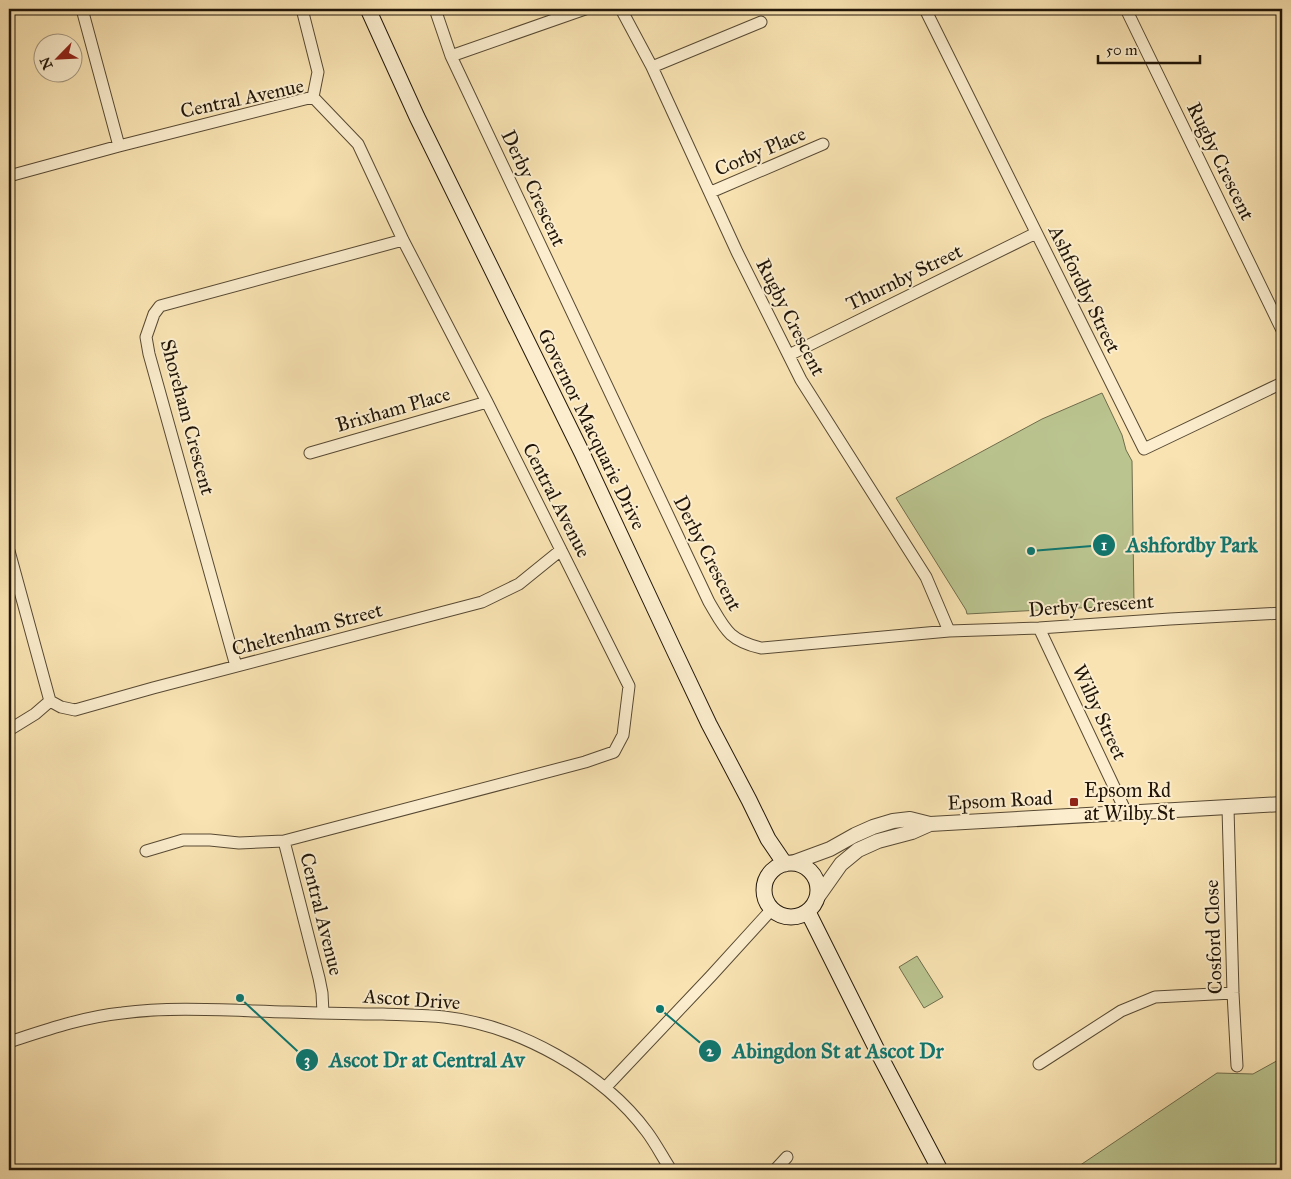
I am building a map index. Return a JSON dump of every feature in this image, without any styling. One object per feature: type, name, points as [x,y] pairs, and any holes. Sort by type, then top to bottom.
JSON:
[{"type":"main road","name":"Governor Macquarie Drive","points":[[368,9],[417,117],[582,453],[672,648],[768,839],[789,864]]},
{"type":"main road","points":[[789,864],[800,865],[813,874],[818,890],[813,906],[801,916],[785,917],[778,914],[767,903],[764,895],[766,879],[771,872],[777,867],[789,864]]},
{"type":"main road","points":[[808,912],[940,1170]]},
{"type":"street","points":[[82,9],[119,146]]},
{"type":"street","points":[[302,9],[318,72],[313,97]]},
{"type":"street","name":"Derby Crescent","points":[[435,9],[450,56],[709,602],[732,637],[761,648],[949,631],[1039,628],[1282,613]]},
{"type":"street","points":[[450,56],[585,9]]},
{"type":"street","name":"Rugby Crescent","points":[[621,9],[652,67],[737,252],[801,380],[926,577],[949,631]]},
{"type":"street","name":"Ashfordby Street","points":[[925,9],[1144,449],[1282,383]]},
{"type":"street","name":"Rugby Crescent","points":[[1126,9],[1282,330]]},
{"type":"street","points":[[652,67],[761,22]]},
{"type":"street","name":"Central Avenue","points":[[9,176],[313,97],[358,144],[403,240],[487,402],[629,686],[624,735],[614,752],[585,762],[284,841],[319,978],[323,1013]]},
{"type":"street","name":"Corby Place","points":[[710,192],[823,144]]},
{"type":"street","name":"Thurnby Street","points":[[789,355],[1036,233]]},
{"type":"street","name":"Shoreham Crescent","points":[[236,666],[149,354],[146,337],[154,314],[160,306],[403,240]]},
{"type":"street","name":"Brixham Place","points":[[310,453],[487,402]]},
{"type":"street","name":"Cheltenham Street","points":[[50,701],[61,707],[75,710],[482,602],[519,584],[561,550]]},
{"type":"street","points":[[9,730],[35,714],[50,701],[10,559]]},
{"type":"street","name":"Wilby Street","points":[[1039,628],[1126,812]]},
{"type":"street","name":"Epsom Road","points":[[789,864],[830,849],[873,827],[910,819],[930,824],[1282,804]]},
{"type":"street","name":"Cosford Close","points":[[1228,808],[1237,1066]]},
{"type":"street","name":"Epsom Road","points":[[817,898],[842,864],[858,850],[878,840],[912,832],[930,824]]},
{"type":"street","points":[[146,851],[182,840],[210,840],[239,844],[284,841]]},
{"type":"street","points":[[605,1088],[712,976],[772,909]]},
{"type":"street","points":[[1039,1064],[1121,1011],[1155,997],[1233,993]]},
{"type":"street","name":"Ascot Drive","points":[[9,1042],[101,1016],[144,1011],[197,1010],[444,1017],[491,1026],[526,1040],[566,1060],[605,1088],[647,1132],[671,1170]]},
{"type":"street","points":[[775,1170],[787,1157]]},
{"type":"green space","points":[[1102,393],[1132,461],[1134,605],[967,614],[896,498],[1042,419]]},
{"type":"green space","points":[[917,956],[943,997],[924,1008],[899,967]]},
{"type":"green space","points":[[1282,1058],[1282,1170],[1073,1170],[1217,1073],[1253,1074]]},
{"type":"place","name":"Ashfordby Park","points":[[1031,551]]},
{"type":"place","name":"Epsom Rd at Wilby St","points":[[1074,802]]},
{"type":"place","name":"Ascot Dr at Central Av","points":[[240,998]]},
{"type":"place","name":"Abingdon St at Ascot Dr","points":[[660,1009]]}]
